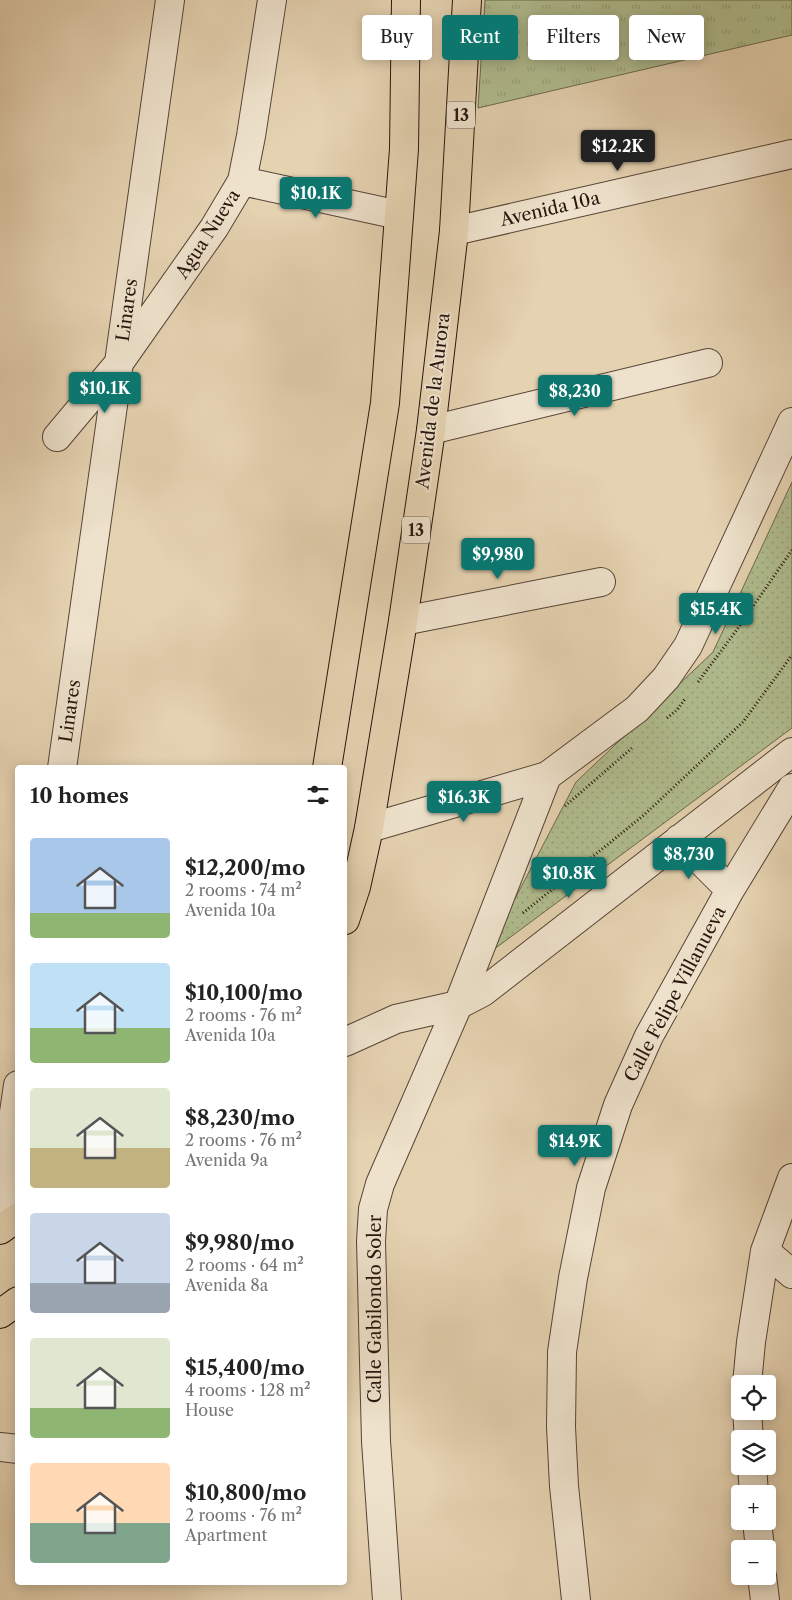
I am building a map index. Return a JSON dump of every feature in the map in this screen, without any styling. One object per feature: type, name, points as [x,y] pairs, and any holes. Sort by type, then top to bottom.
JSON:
[{"type":"main road","points":[[326,765],[384,403],[404,149],[406,0]]},
{"type":"main road","name":"Avenida de la Aurora","points":[[369,828],[403,621],[431,430],[454,231],[467,0]]},
{"type":"main road","name":"13","points":[[347,914],[356,887],[369,828]]},
{"type":"main road","points":[[0,1230],[15,1219]]},
{"type":"main road","points":[[0,1314],[15,1303]]},
{"type":"street","name":"Linares","points":[[62,765],[170,0]]},
{"type":"street","name":"Agua Nueva","points":[[57,437],[120,363],[214,228],[242,181],[251,136],[272,0]]},
{"type":"street","name":"Avenida 10a","points":[[454,231],[792,154]]},
{"type":"street","points":[[242,181],[399,215]]},
{"type":"street","points":[[431,430],[708,363]]},
{"type":"street","points":[[369,828],[547,776],[638,709],[675,666],[688,646],[792,422]]},
{"type":"street","points":[[403,621],[601,582]]},
{"type":"street","points":[[347,1041],[396,1019],[458,1005],[473,998],[494,984],[792,752]]},
{"type":"street","name":"Calle Gabilondo Soler","points":[[387,1600],[376,1441],[371,1222],[380,1184],[458,1005],[547,776]]},
{"type":"street","name":"Calle Felipe Villanueva","points":[[576,1600],[564,1486],[562,1352],[573,1278],[591,1188],[618,1105],[649,1036],[730,890],[792,788]]},
{"type":"street","points":[[679,839],[730,890]]},
{"type":"street","points":[[0,1209],[15,1106]]},
{"type":"street","points":[[748,1375],[765,1251],[792,1178]]},
{"type":"street","points":[[765,1251],[792,1274]]},
{"type":"street","points":[[0,1447],[15,1449]]},
{"type":"street","points":[[763,1585],[765,1600]]},
{"type":"path","points":[[517,917],[644,815],[743,722],[792,655]]},
{"type":"green space","points":[[485,0],[792,0],[792,35],[704,55],[704,15],[629,15],[629,60],[684,60],[478,108],[481,60],[518,60],[518,15],[484,15]]},
{"type":"green space","points":[[792,482],[792,728],[485,956],[576,782],[713,652]]}]
